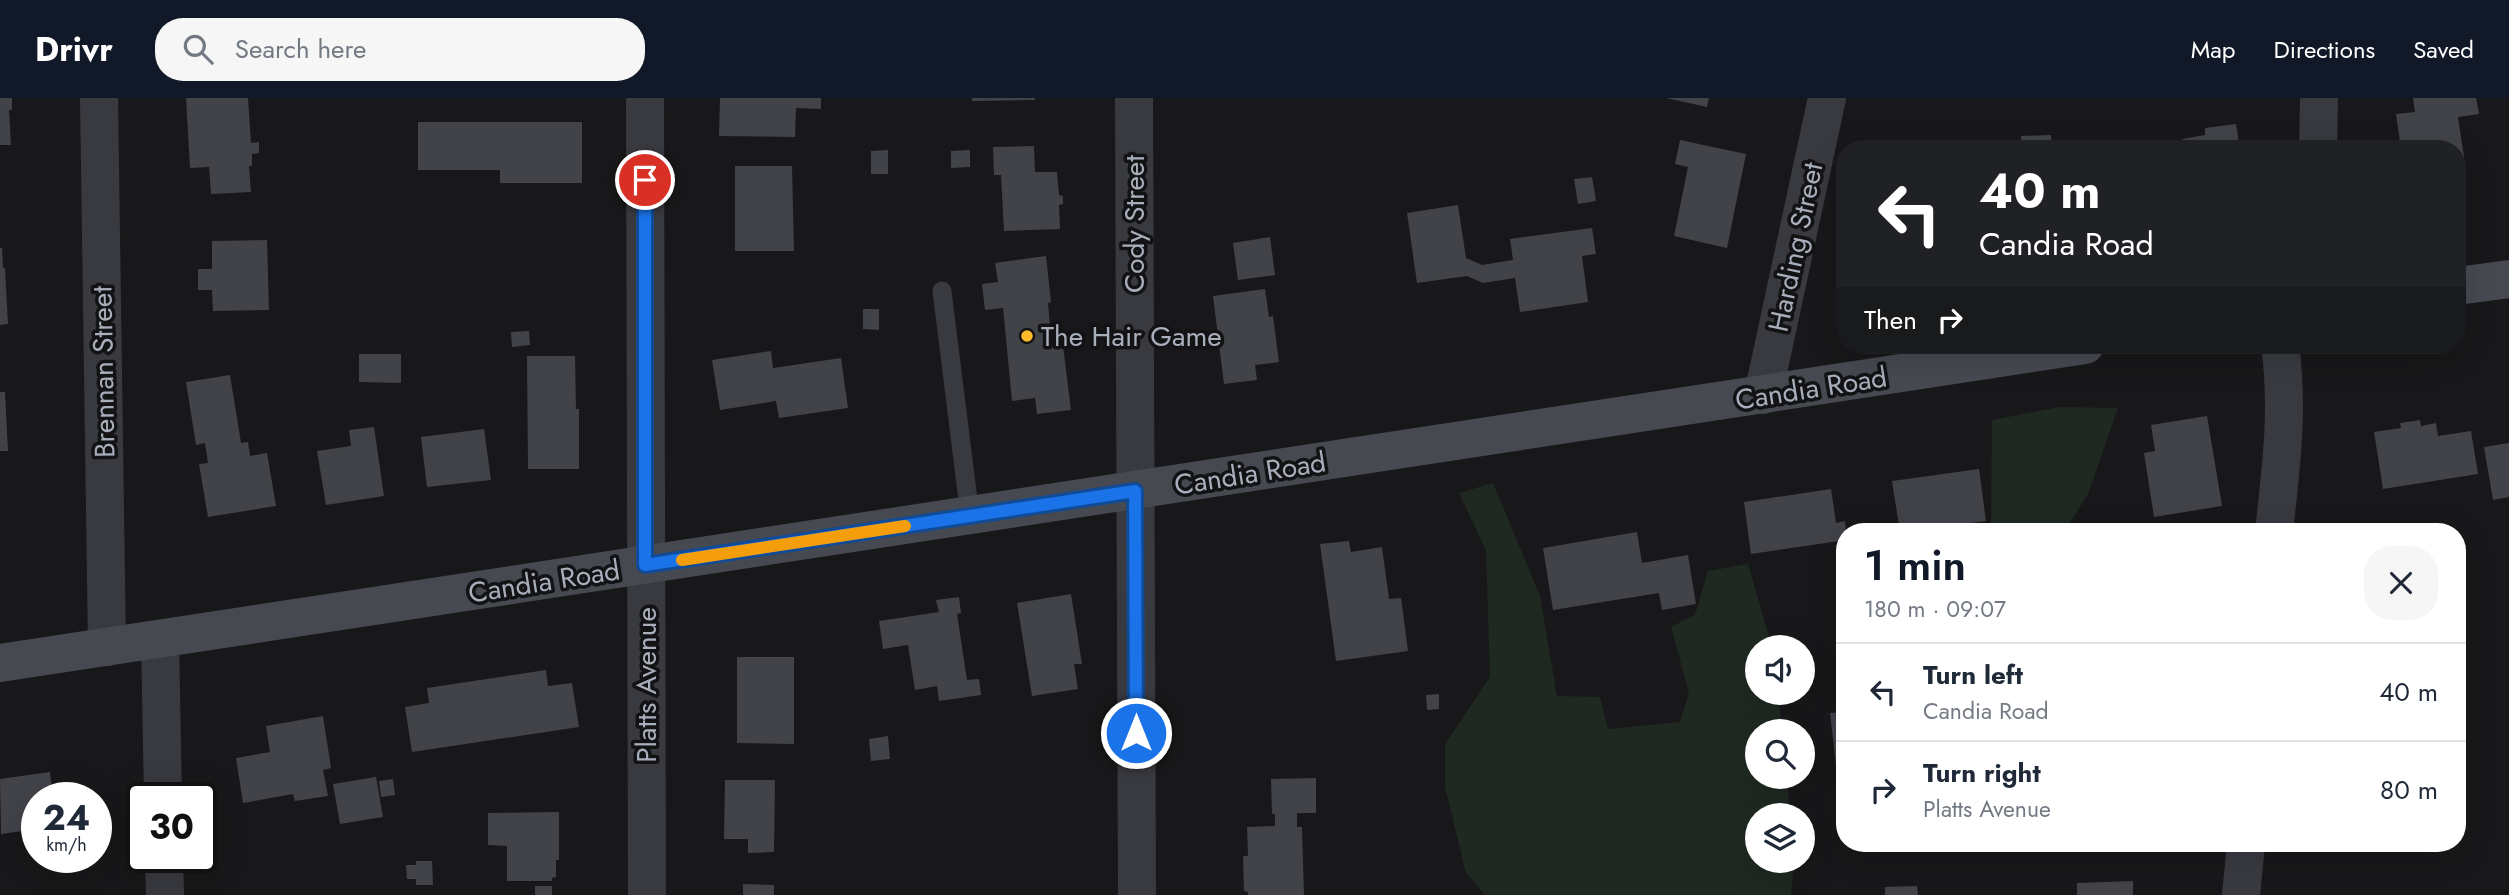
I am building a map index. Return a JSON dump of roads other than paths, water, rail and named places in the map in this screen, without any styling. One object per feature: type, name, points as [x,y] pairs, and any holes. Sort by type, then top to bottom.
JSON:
[{"type":"main road","points":[[2466,285],[2509,279]]},
{"type":"main road","name":"Candia Road","points":[[0,663],[2027,354]]},
{"type":"street","name":"Brennan Street","points":[[99,98],[107,647]]},
{"type":"street","name":"Platts Avenue","points":[[645,98],[647,895]]},
{"type":"street","name":"Cody Street","points":[[1134,98],[1137,895]]},
{"type":"street","name":"Harding Street","points":[[1763,395],[1827,98]]},
{"type":"street","points":[[2318,140],[2319,98]]},
{"type":"street","points":[[2275,523],[2285,434],[2286,387],[2281,354]]},
{"type":"street","points":[[160,639],[163,782]]},
{"type":"street","points":[[2241,895],[2245,852]]},
{"type":"street","points":[[164,873],[165,895]]},
{"type":"lane","points":[[942,291],[970,516]]},
{"type":"place","name":"The Hair Game","points":[[1027,336]]}]
